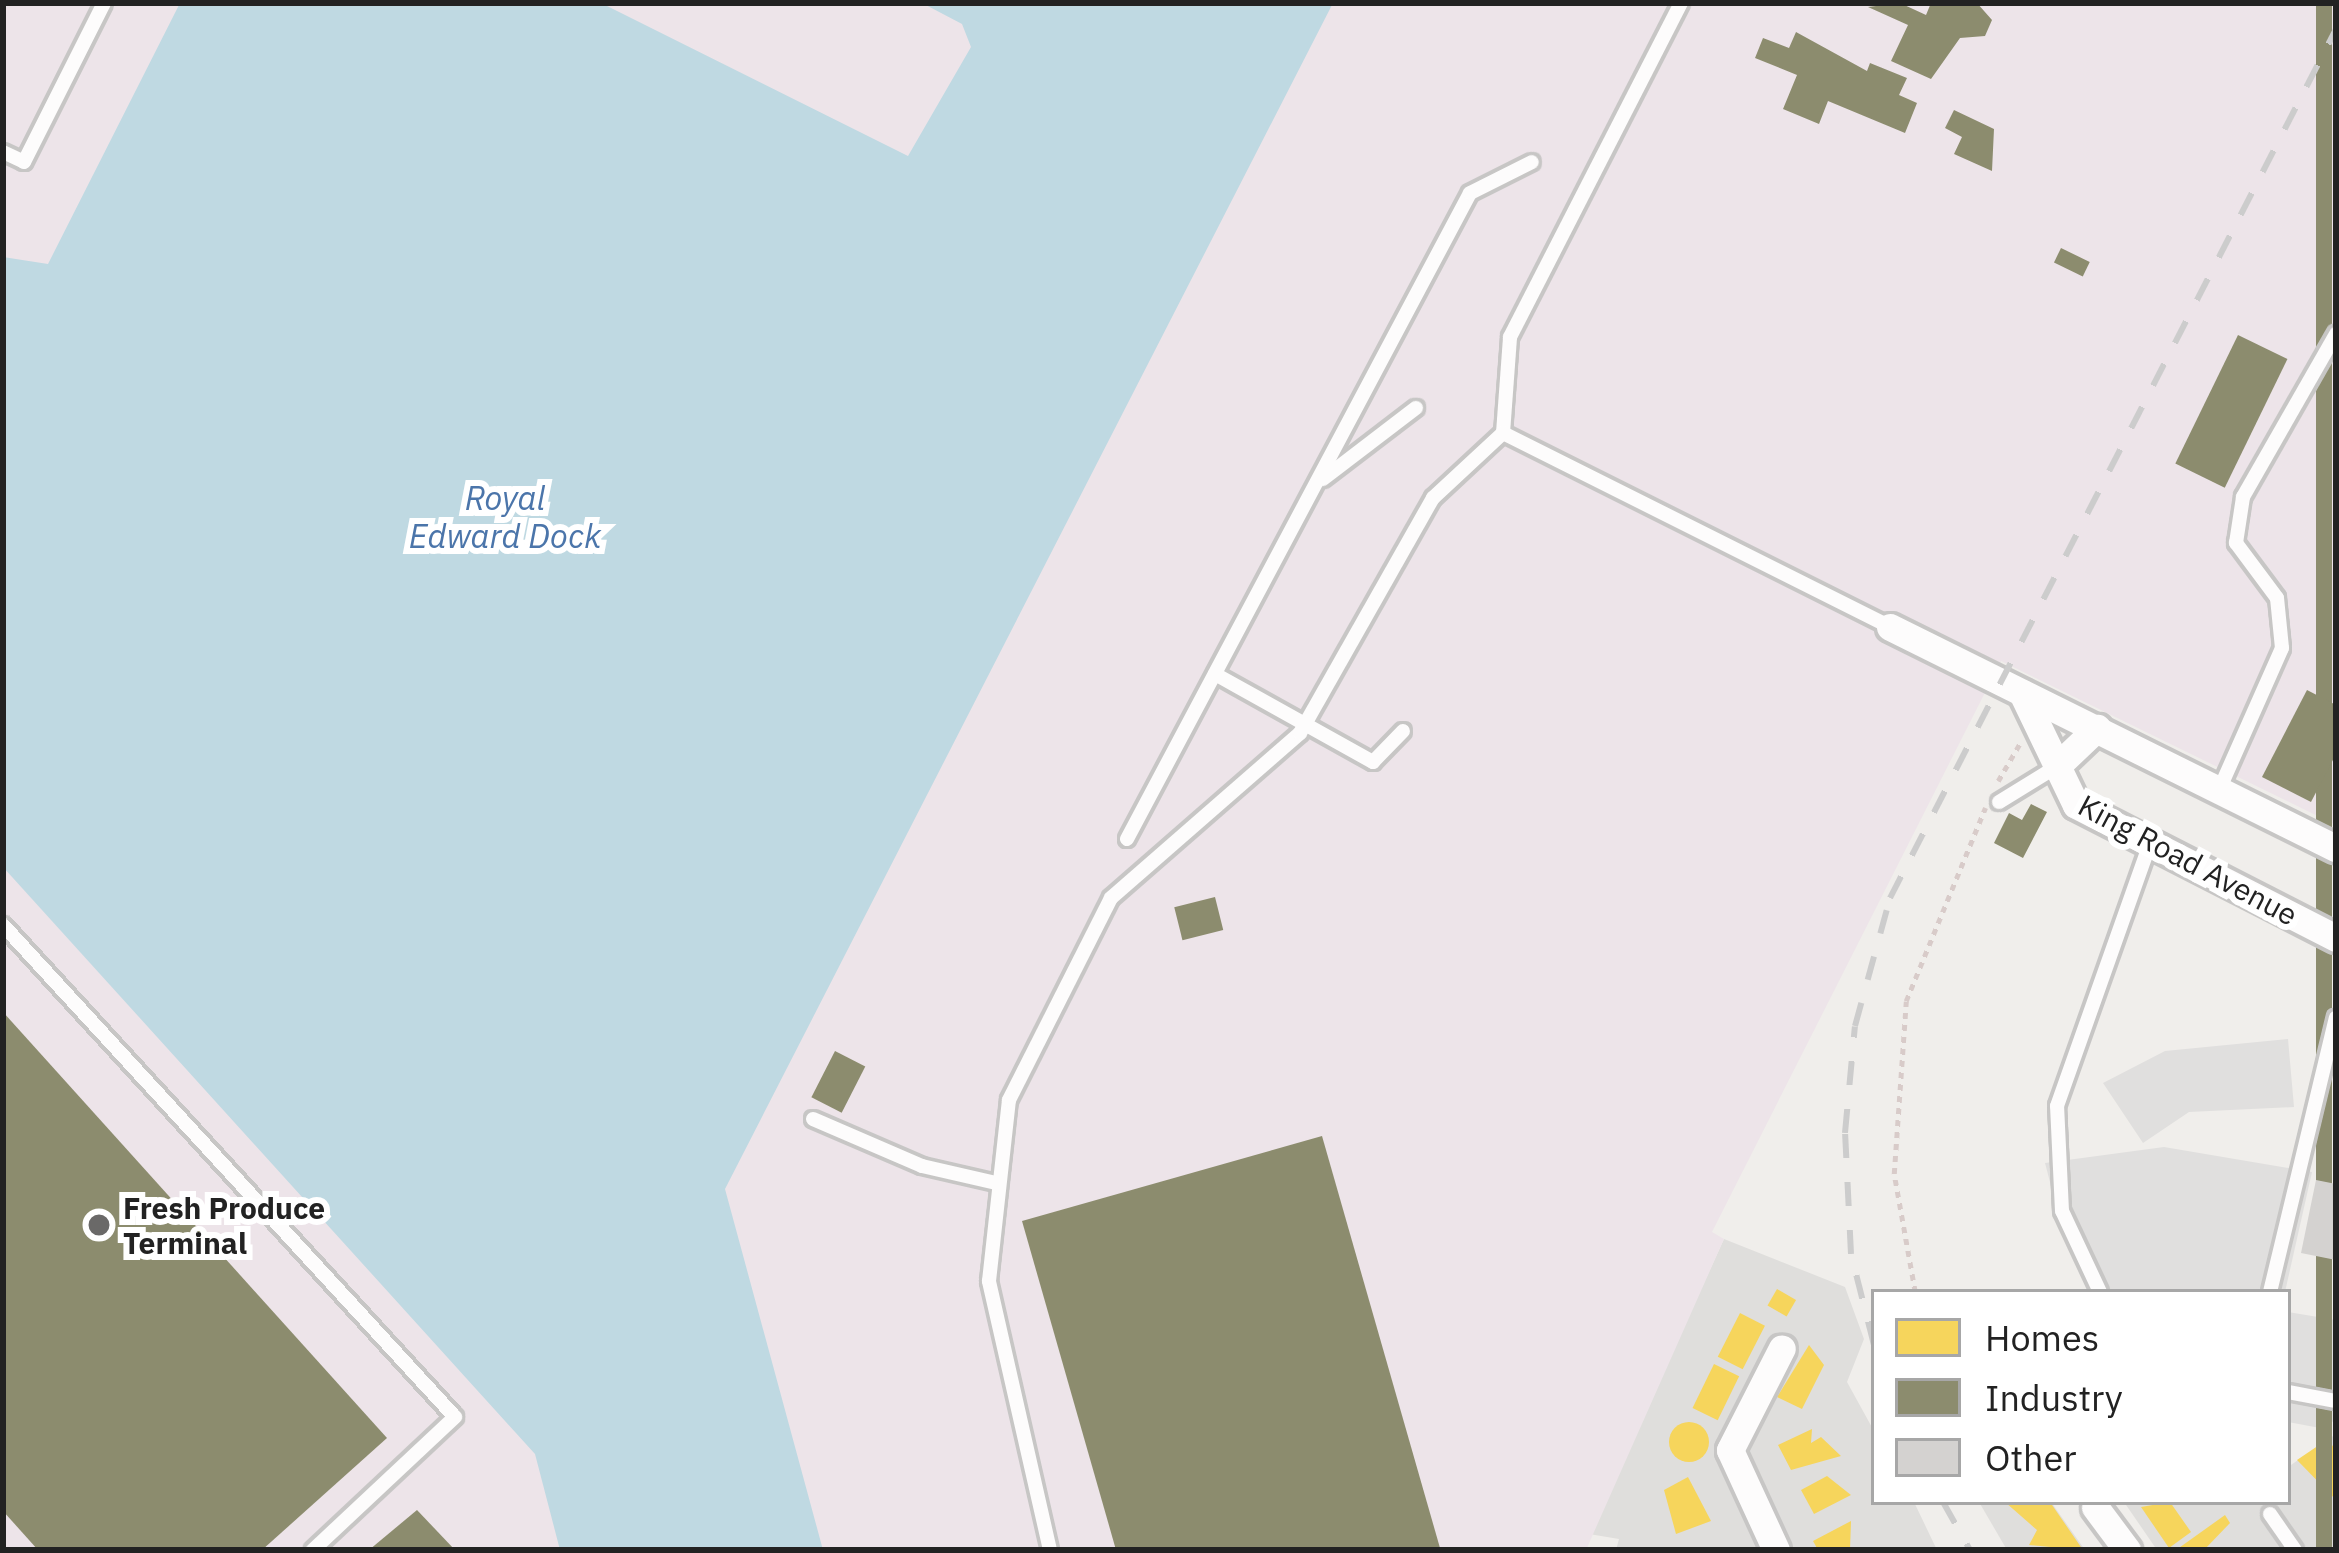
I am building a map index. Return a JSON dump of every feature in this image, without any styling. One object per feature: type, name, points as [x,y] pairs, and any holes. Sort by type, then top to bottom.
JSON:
[{"type":"street","points":[[1890,627],[2336,848]]},
{"type":"street","name":"King Road Avenue","points":[[2022,693],[2076,805],[2336,938]]},
{"type":"street","name":"King Road Avenue","points":[[2056,767],[2097,728]]},
{"type":"street","points":[[1776,1550],[1730,1450],[1782,1348]]},
{"type":"street","points":[[1753,1504],[1780,1490]]},
{"type":"street","points":[[2091,1505],[2127,1550]]},
{"type":"lane","points":[[3,152],[24,162],[104,3]]},
{"type":"lane","points":[[1050,1550],[1001,1368],[989,1281],[996,1183],[1009,1100],[1111,898],[1242,793],[1306,723],[1433,498],[1503,433],[1510,337],[1682,3]]},
{"type":"lane","points":[[1127,839],[1470,194],[1532,162]]},
{"type":"lane","points":[[2219,788],[2282,648],[2277,598],[2236,543],[2243,497],[2336,334]]},
{"type":"lane","points":[[1315,486],[1416,408]]},
{"type":"lane","points":[[1503,433],[1890,627]]},
{"type":"lane","points":[[1215,674],[1373,762],[1403,731]]},
{"type":"lane","points":[[1999,802],[2056,767]]},
{"type":"lane","points":[[2099,1289],[2062,1211],[2056,1106],[2150,846]]},
{"type":"lane","points":[[3,926],[455,1417],[313,1550]]},
{"type":"lane","points":[[2271,1289],[2298,1152],[2332,1074],[2336,1018]]},
{"type":"lane","points":[[813,1119],[922,1166],[996,1183]]},
{"type":"lane","points":[[2291,1393],[2336,1401]]},
{"type":"lane","points":[[2270,1514],[2295,1550]]},
{"type":"path","points":[[1914,1289],[1894,1174],[1906,1001],[1998,781],[2043,729]]},
{"type":"shaded area","points":[[3,3],[2336,3],[2336,825],[2001,661],[1712,1232],[1724,1239],[1586,1550],[3,1550]]},
{"type":"shaded area","points":[[2288,1039],[2294,1107],[2189,1112],[2143,1143],[2103,1083],[2165,1051]]},
{"type":"shaded area","points":[[2164,1147],[2312,1172],[2286,1289],[2093,1289],[2066,1243],[2045,1163]]},
{"type":"shaded area","points":[[1724,1239],[1845,1287],[1864,1339],[1847,1382],[1871,1426],[1871,1505],[1915,1505],[1937,1550],[1616,1550],[1619,1539],[1589,1534]]},
{"type":"shaded area","points":[[2291,1312],[2336,1320],[2336,1420],[2320,1428],[2291,1423]]},
{"type":"shaded area","points":[[2336,1434],[2336,1550],[2157,1550],[2126,1505],[2291,1505],[2291,1465]]},
{"type":"shaded area","points":[[1981,1505],[2053,1505],[2085,1550],[2007,1550]]},
{"type":"water","name":"Royal Edward Dock","points":[[180,3],[601,3],[908,156],[971,47],[962,24],[922,3],[1333,3],[725,1189],[823,1550],[560,1550],[535,1454],[3,867],[3,257],[48,264]]},
{"type":"building: Homes","points":[[1777,1289],[1796,1300],[1787,1316],[1768,1305]]},
{"type":"building: Homes","points":[[1740,1313],[1765,1326],[1743,1369],[1718,1357]]},
{"type":"building: Homes","points":[[1809,1345],[1824,1365],[1802,1409],[1777,1397]]},
{"type":"building: Homes","points":[[1714,1364],[1739,1376],[1718,1420],[1693,1408]]},
{"type":"building: Homes","points":[[1689,1422],[1703,1428],[1709,1442],[1703,1456],[1689,1462],[1675,1456],[1669,1442],[1675,1428]]},
{"type":"building: Homes","points":[[1812,1429],[1811,1443],[1821,1437],[1841,1456],[1791,1470],[1778,1445]]},
{"type":"building: Homes","points":[[2328,1439],[2336,1451],[2336,1500],[2297,1460]]},
{"type":"building: Homes","points":[[1827,1476],[1851,1495],[1814,1514],[1801,1490]]},
{"type":"building: Homes","points":[[1688,1477],[1711,1521],[1676,1534],[1664,1490]]},
{"type":"building: Homes","points":[[2008,1505],[2052,1505],[2083,1550],[2029,1545],[2037,1530]]},
{"type":"building: Homes","points":[[2172,1505],[2191,1532],[2169,1548],[2141,1507]]},
{"type":"building: Homes","points":[[2225,1515],[2230,1523],[2204,1550],[2176,1550]]},
{"type":"building: Homes","points":[[1851,1521],[1850,1550],[1818,1550],[1813,1541]]},
{"type":"building: Industry","points":[[1900,3],[1926,15],[1931,3],[1977,3],[1992,20],[1985,36],[1960,38],[1931,79],[1891,61],[1908,25],[1868,7]]},
{"type":"building: Industry","points":[[2316,3],[2332,3],[2332,1550],[2316,1550]]},
{"type":"building: Industry","points":[[1796,32],[1867,71],[1870,63],[1907,78],[1899,95],[1917,103],[1905,133],[1828,101],[1819,124],[1783,109],[1797,75],[1755,58],[1763,38],[1789,48]]},
{"type":"building: Industry","points":[[1954,110],[1994,129],[1992,171],[1954,154],[1962,137],[1945,128]]},
{"type":"building: Industry","points":[[2061,248],[2090,262],[2083,276],[2054,262]]},
{"type":"building: Industry","points":[[2238,335],[2287,359],[2225,488],[2175,464]]},
{"type":"building: Industry","points":[[2307,690],[2336,705],[2336,754],[2311,802],[2262,777]]},
{"type":"building: Industry","points":[[2031,804],[2047,812],[2023,858],[1994,843],[2009,813],[2022,820]]},
{"type":"building: Industry","points":[[1215,897],[1223,930],[1182,940],[1174,907]]},
{"type":"building: Industry","name":"Fresh Produce Terminal","points":[[3,1012],[387,1438],[262,1550],[38,1550],[3,1511]]},
{"type":"building: Industry","points":[[835,1051],[865,1066],[842,1113],[811,1097]]},
{"type":"building: Industry","points":[[1322,1136],[1440,1548],[1116,1550],[1022,1221]]},
{"type":"building: Industry","points":[[417,1510],[455,1550],[369,1550]]},
{"type":"building: Other","points":[[2316,1180],[2336,1184],[2336,1260],[2301,1253]]},
{"type":"railway","points":[[1871,1333],[1851,1254],[1845,1133],[1855,1026],[1890,898],[2336,29]]},
{"type":"railway","points":[[1945,1505],[1970,1550]]},
{"type":"place","name":"Fresh Produce Terminal","points":[[99,1225]]}]
